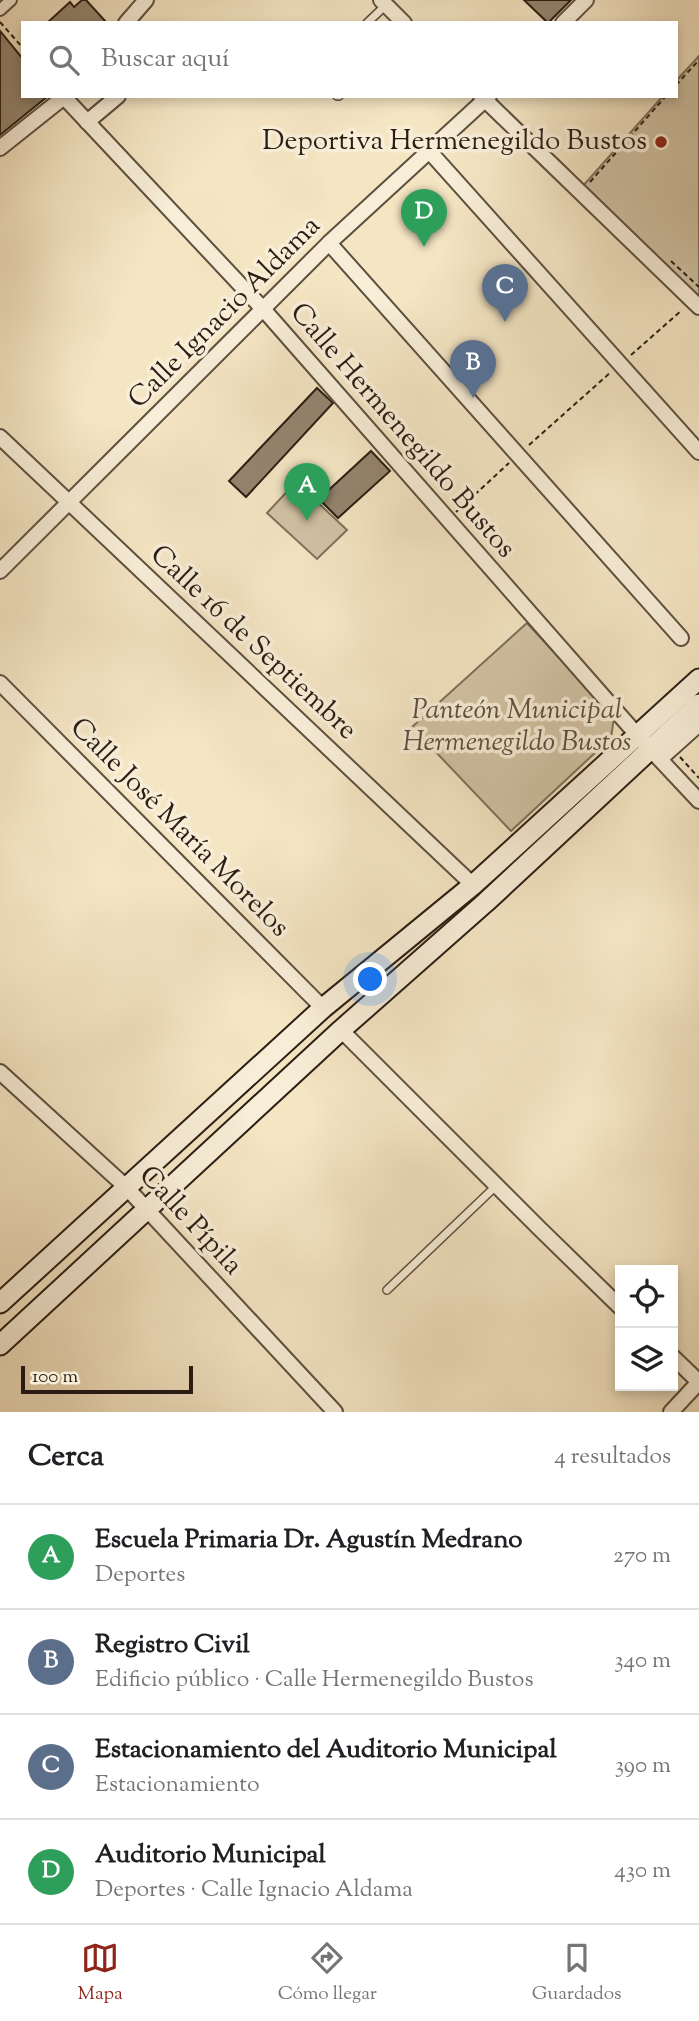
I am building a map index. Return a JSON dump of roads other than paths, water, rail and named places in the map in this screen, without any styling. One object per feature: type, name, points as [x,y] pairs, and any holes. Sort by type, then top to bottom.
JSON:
[{"type":"main road","points":[[0,1303],[323,1008],[473,885],[650,748],[699,679]]},
{"type":"main road","points":[[0,1345],[699,704]]},
{"type":"street","points":[[0,10],[11,0]]},
{"type":"street","points":[[126,21],[146,0]]},
{"type":"street","points":[[565,21],[586,0]]},
{"type":"street","points":[[383,2],[402,21]]},
{"type":"street","points":[[0,148],[63,98]]},
{"type":"street","name":"Calle Hermenegildo Bustos","points":[[65,98],[264,310],[699,801]]},
{"type":"street","points":[[87,122],[115,98]]},
{"type":"street","points":[[485,98],[697,298]]},
{"type":"street","name":"Calle Ignacio Aldama","points":[[0,571],[330,243],[485,98]]},
{"type":"street","points":[[430,152],[699,452]]},
{"type":"street","points":[[330,243],[681,638]]},
{"type":"street","name":"Calle 16 de Septiembre","points":[[0,437],[473,885]]},
{"type":"street","name":"Calle José María Morelos","points":[[0,683],[323,1008]]},
{"type":"street","points":[[650,748],[673,748],[699,724]]},
{"type":"street","points":[[341,1030],[615,1302]]},
{"type":"street","name":"Calle Pípila","points":[[0,1072],[126,1186],[335,1412]]},
{"type":"street","points":[[671,1412],[699,1382],[678,1362]]},
{"type":"lane","points":[[369,21],[383,2]]},
{"type":"lane","points":[[387,1290],[497,1185]]},
{"type":"place","name":"Deportiva Hermenegildo Bustos","points":[[661,142]]},
{"type":"place","name":"Auditorio Municipal","points":[[424,247]]},
{"type":"place","name":"Estacionamiento del Auditorio Municipal","points":[[505,322]]},
{"type":"place","name":"Registro Civil","points":[[473,398]]},
{"type":"place","name":"Escuela Primaria Dr. Agustín Medrano","points":[[307,521]]},
{"type":"park label","name":"Panteón Municipal Hermenegildo Bustos","points":[[517,727]]}]
